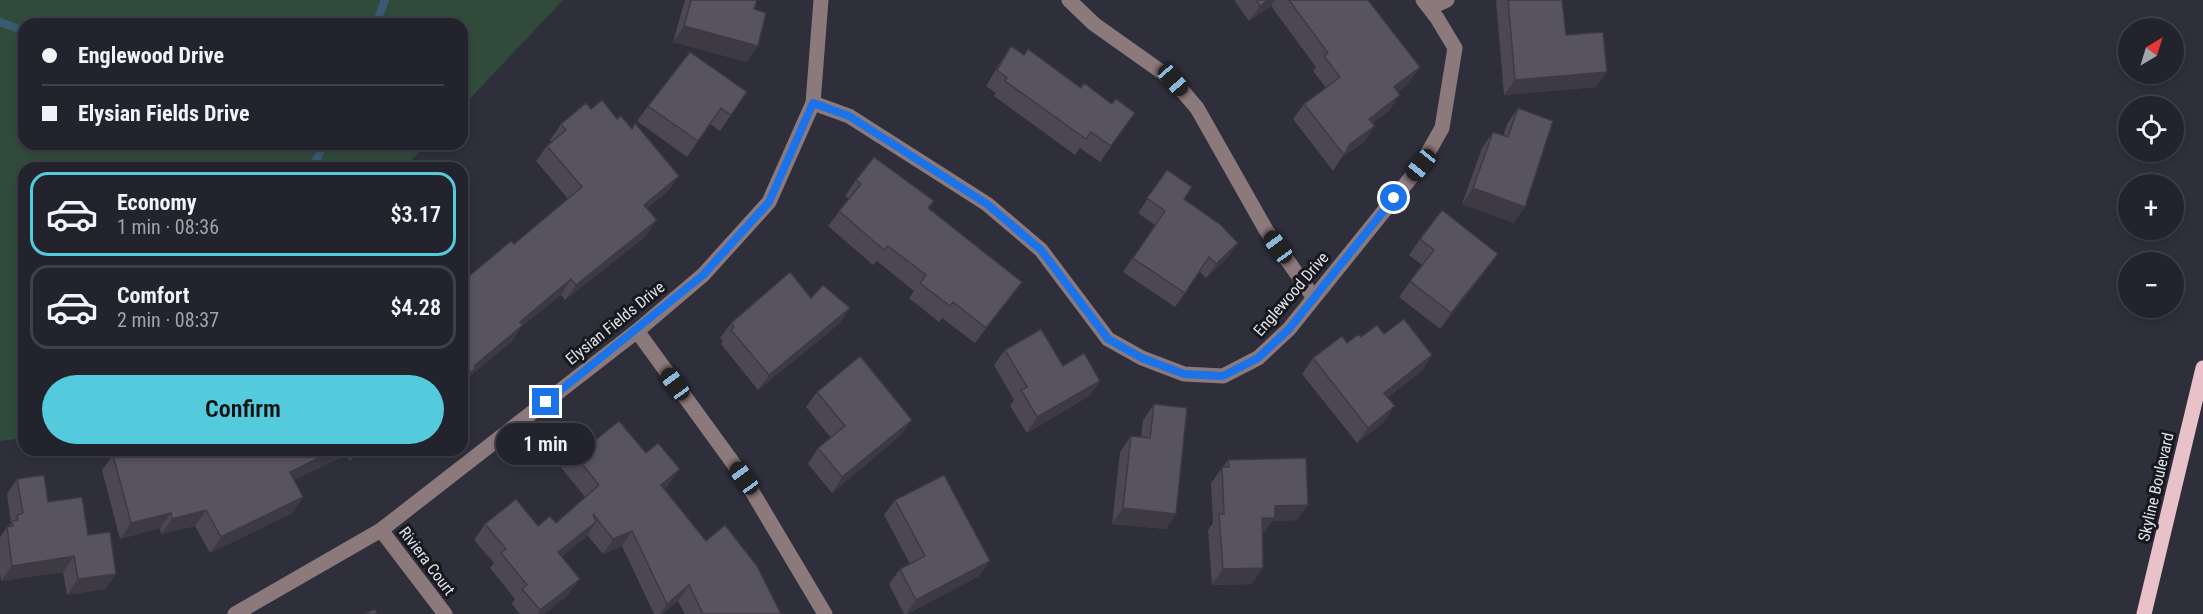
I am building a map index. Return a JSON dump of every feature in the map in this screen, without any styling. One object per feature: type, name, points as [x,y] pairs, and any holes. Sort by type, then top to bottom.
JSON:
[{"type":"main road","name":"Skyline Boulevard","points":[[2145,614],[2203,368]]},
{"type":"street","name":"Elysian Fields Drive","points":[[235,614],[381,530],[637,330],[703,275],[769,202],[813,103],[821,0]]},
{"type":"street","points":[[1069,0],[1094,24],[1173,80],[1197,108],[1266,230],[1314,298]]},
{"type":"street","points":[[1426,4],[1447,0]]},
{"type":"street","name":"Englewood Drive","points":[[813,103],[849,116],[987,204],[1041,250],[1108,339],[1142,358],[1184,374],[1223,376],[1258,358],[1289,329],[1421,165],[1442,128],[1455,48],[1426,4]]},
{"type":"street","points":[[637,330],[744,478],[825,614]]},
{"type":"street","name":"Riviera Court","points":[[381,530],[445,614]]},
{"type":"green space","points":[[0,0],[563,0],[468,101],[468,18],[18,18],[18,150],[421,150],[410,162],[18,162],[18,439],[0,441]]},
{"type":"building","points":[[691,0],[757,0],[754,9],[766,13],[758,46],[684,26]]},
{"type":"building","points":[[1256,0],[1268,0],[1260,6]]},
{"type":"building","points":[[1289,0],[1368,0],[1420,67],[1394,87],[1400,95],[1369,119],[1375,126],[1350,144],[1344,155],[1304,104],[1340,77],[1324,56],[1328,53]]},
{"type":"building","points":[[1508,0],[1562,0],[1566,35],[1603,32],[1607,72],[1515,80]]},
{"type":"building","points":[[1011,46],[1024,55],[1028,49],[1081,88],[1084,83],[1112,104],[1116,99],[1135,113],[1111,146],[1091,132],[1086,139],[1005,81],[1007,78],[997,70]]},
{"type":"building","points":[[690,52],[747,92],[731,115],[721,108],[698,141],[648,106]]},
{"type":"building","points":[[602,100],[617,119],[621,116],[632,129],[635,123],[679,176],[644,205],[657,220],[576,285],[571,279],[520,322],[523,325],[474,366],[476,368],[468,374],[468,277],[511,241],[514,244],[582,187],[547,146],[566,130],[561,124],[586,103],[591,109]]},
{"type":"building","points":[[1518,108],[1553,121],[1525,207],[1473,188],[1493,132],[1508,137]]},
{"type":"building","points":[[874,157],[934,201],[928,208],[1022,282],[986,328],[953,302],[950,306],[920,283],[926,275],[888,246],[884,250],[839,211],[861,184],[856,180]]},
{"type":"building","points":[[1167,170],[1192,187],[1184,199],[1221,225],[1238,243],[1216,264],[1209,257],[1185,293],[1133,258],[1165,211],[1147,198]]},
{"type":"building","points":[[1442,210],[1498,254],[1451,313],[1410,281],[1434,250],[1420,239]]},
{"type":"building","points":[[790,272],[811,298],[823,285],[850,308],[769,375],[731,330],[734,327],[731,323]]},
{"type":"building","points":[[1404,319],[1432,355],[1384,393],[1395,406],[1368,428],[1313,358],[1342,336],[1347,343],[1359,334],[1361,337],[1377,325],[1384,334]]},
{"type":"building","points":[[1041,329],[1063,366],[1084,353],[1100,381],[1037,417],[1021,390],[1027,387],[1005,350]]},
{"type":"building","points":[[860,356],[912,420],[842,477],[818,448],[845,426],[817,392]]},
{"type":"building","points":[[1154,404],[1187,408],[1176,514],[1123,508],[1131,436],[1150,438]]},
{"type":"building","points":[[619,421],[646,453],[658,443],[680,469],[661,485],[706,541],[725,525],[757,566],[781,614],[703,614],[689,585],[667,604],[632,531],[613,539],[593,514],[596,522],[558,552],[580,579],[540,610],[522,589],[527,585],[501,553],[506,549],[485,524],[516,499],[538,526],[550,516],[556,523],[599,485],[571,450],[587,436],[593,442]]},
{"type":"building","points":[[113,456],[323,456],[290,472],[303,497],[221,537],[206,510],[172,519],[171,513],[131,523]]},
{"type":"building","points":[[1306,458],[1308,505],[1275,506],[1275,518],[1262,518],[1263,568],[1223,569],[1219,514],[1224,514],[1222,467],[1229,467],[1228,460]]},
{"type":"building","points":[[44,475],[48,502],[82,497],[88,535],[110,532],[116,574],[78,579],[74,556],[12,566],[7,527],[13,526],[12,521],[18,520],[17,515],[23,513],[17,479]]},
{"type":"building","points":[[944,475],[990,561],[916,600],[900,569],[925,556],[895,500]]},
{"type":"building","points":[[375,609],[377,614],[365,614]]},
{"type":"waterway","points":[[378,18],[385,0]]},
{"type":"waterway","points":[[0,22],[18,29]]},
{"type":"waterway","points":[[319,162],[316,160],[322,150]]},
{"type":"route","points":[[546,402],[703,275],[769,202],[813,103],[849,116],[987,204],[1041,250],[1108,339],[1142,358],[1184,374],[1223,376],[1258,358],[1289,329],[1394,198]]}]
